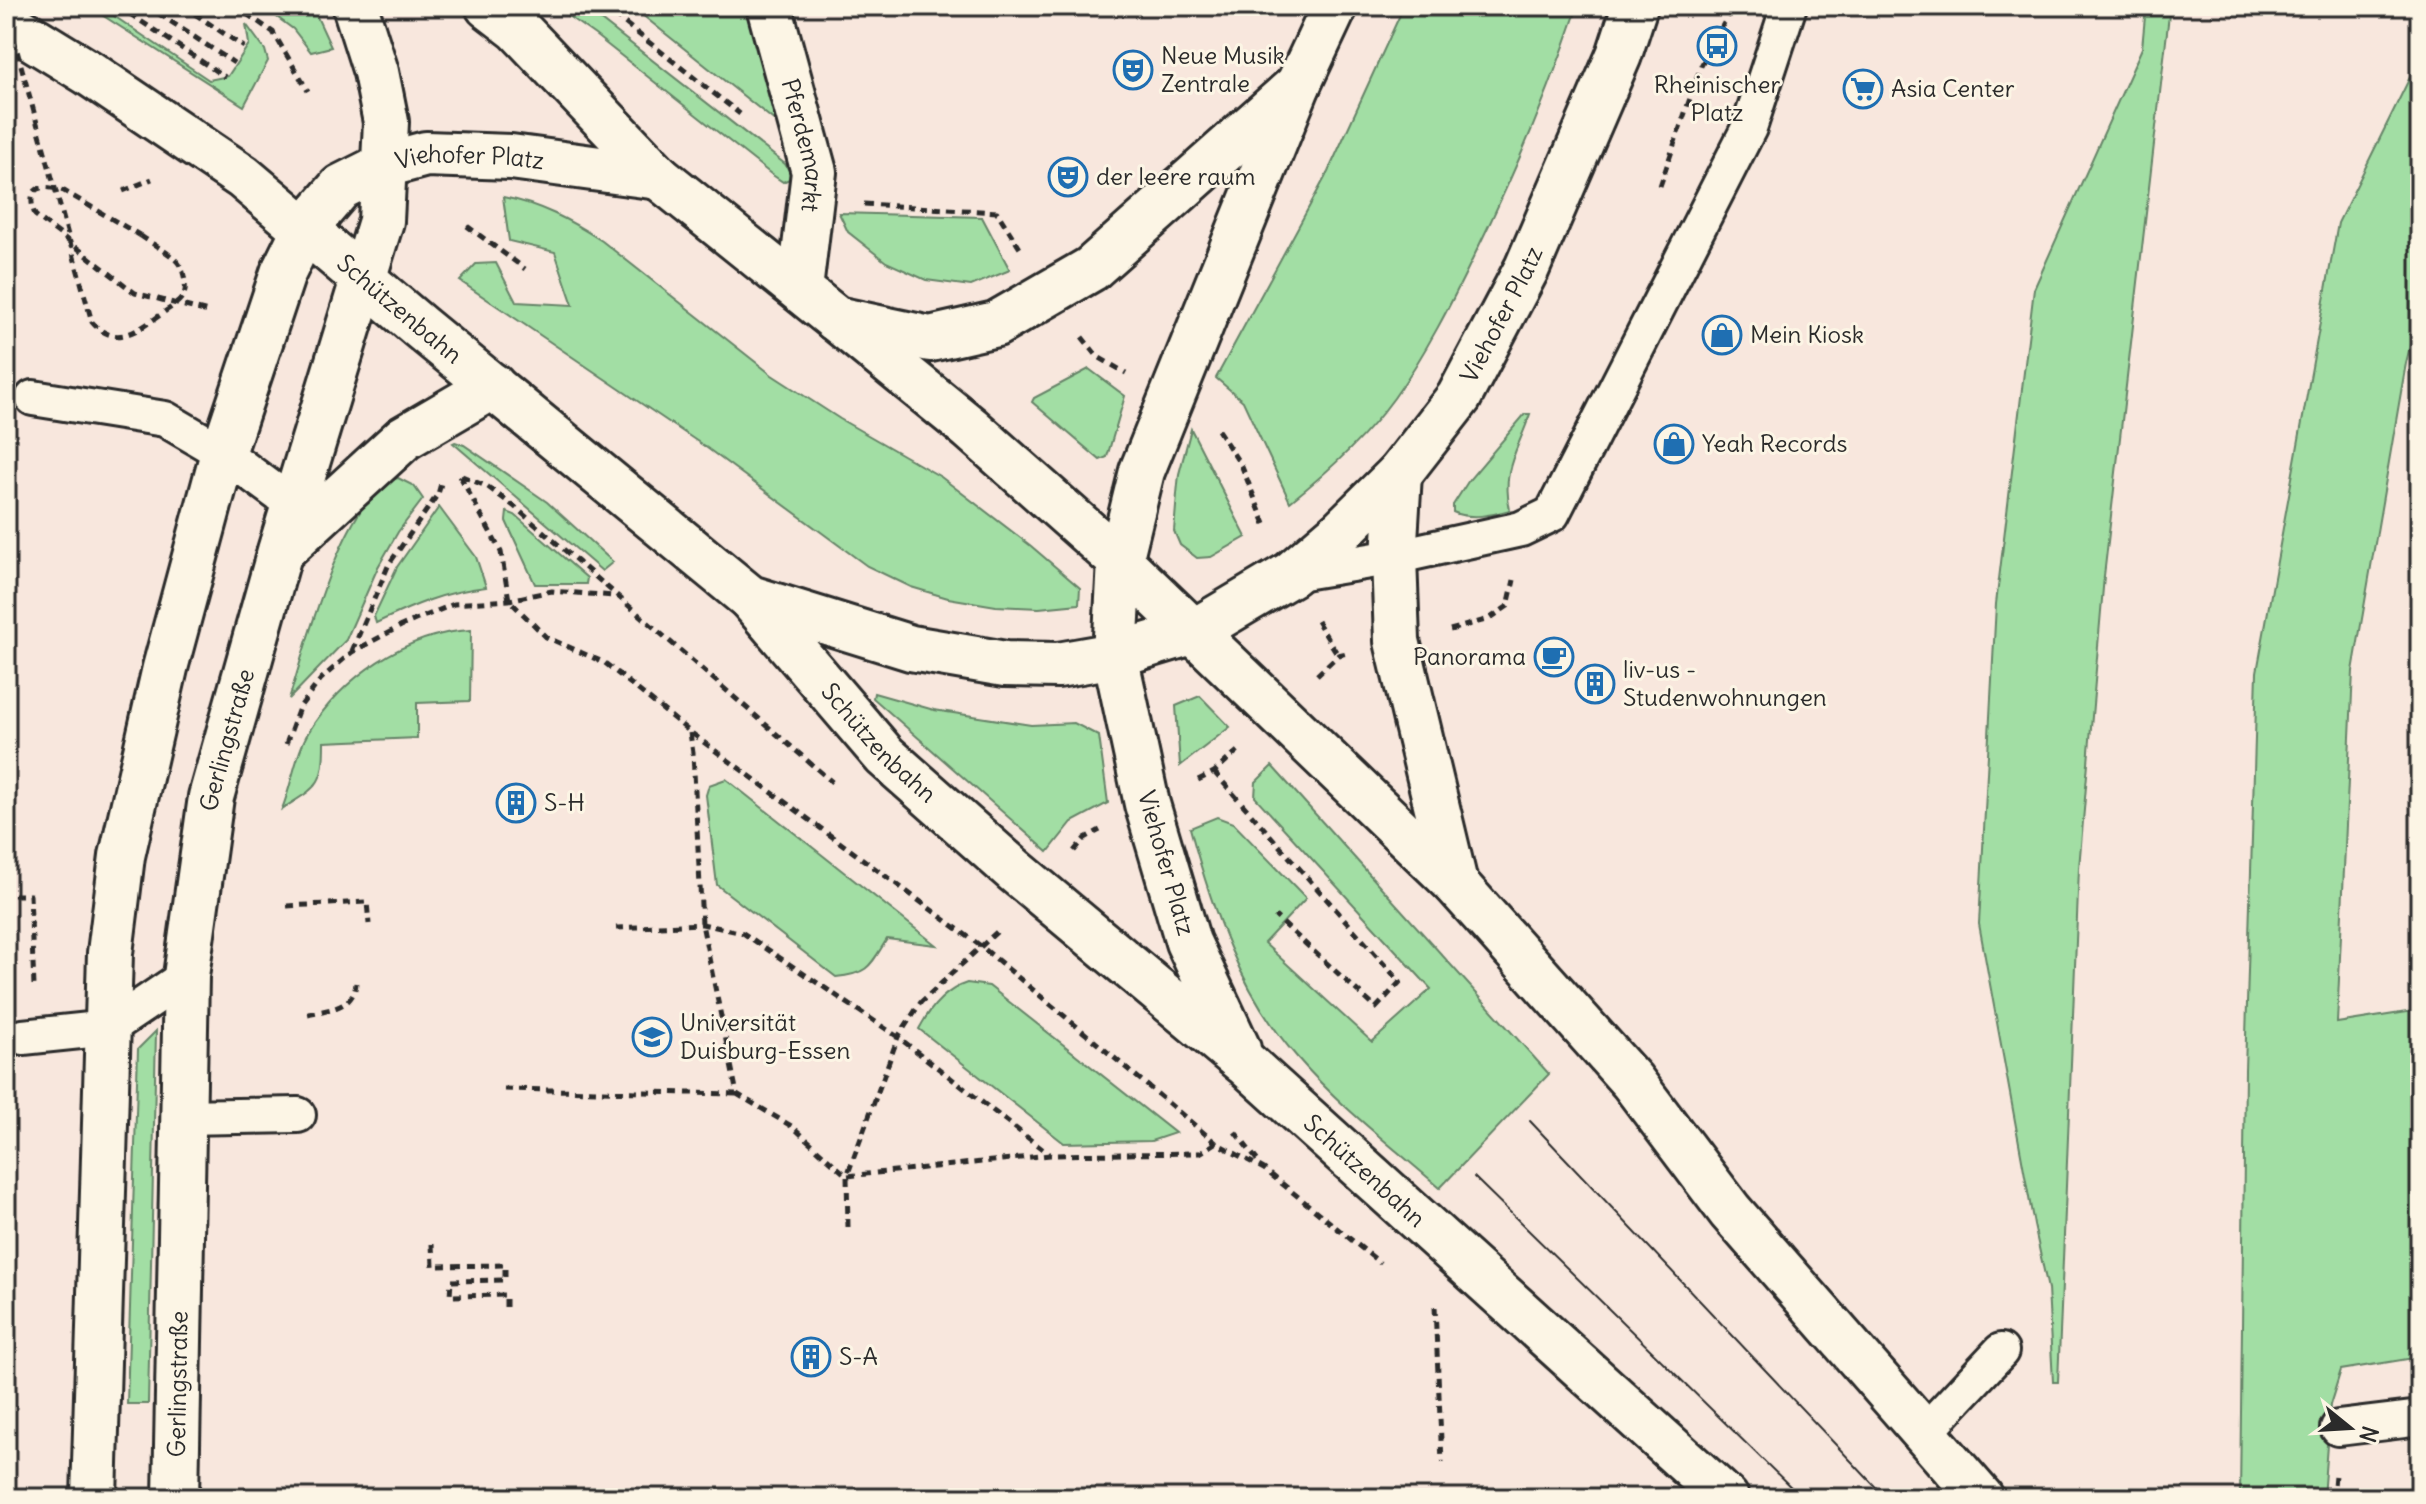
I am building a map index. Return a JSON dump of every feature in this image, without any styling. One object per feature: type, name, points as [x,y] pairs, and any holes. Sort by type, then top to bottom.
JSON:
[{"type":"main road","name":"Gerlingstraße","points":[[176,1498],[186,976],[211,797],[280,551],[381,221],[386,122],[376,72],[355,6]]},
{"type":"main road","points":[[488,6],[518,29],[659,177],[970,428],[1120,561],[1455,883],[1632,1081],[1730,1211],[1981,1498]]},
{"type":"main road","name":"Pferdemarkt","points":[[769,6],[814,172],[800,289]]},
{"type":"main road","name":"Viehofer Platz","points":[[1245,1063],[1188,942],[1147,804],[1115,655],[1120,561],[1142,471],[1298,85],[1335,6]]},
{"type":"main road","name":"Viehofer Platz","points":[[750,598],[911,648],[1005,664],[1058,665],[1115,655],[1195,631],[1291,574],[1340,532],[1399,474],[1459,397],[1527,268],[1619,55],[1635,6]]},
{"type":"main road","name":"Schützenbahn","points":[[6,22],[89,73],[243,177],[750,598],[885,756],[1015,871],[1245,1063],[1726,1498]]},
{"type":"main road","name":"Viehofer Platz","points":[[836,319],[930,339],[996,324],[1091,269],[1298,85]]},
{"type":"main road","name":"Viehofer Platz","points":[[304,230],[341,187],[385,165],[426,154],[511,157],[659,177]]},
{"type":"main road","points":[[94,1498],[110,953],[122,856],[165,668],[223,453],[283,273],[304,230]]},
{"type":"main road","points":[[280,551],[404,438],[493,386]]},
{"type":"main road","points":[[1399,474],[1394,557],[1397,641],[1455,883]]},
{"type":"lane","name":"Viehofer Platz","points":[[1291,574],[1394,557],[1521,529],[1552,514],[1749,128],[1789,6]]},
{"type":"lane","points":[[33,398],[165,419],[223,453],[295,506]]},
{"type":"lane","points":[[30,1036],[109,1028],[186,976]]},
{"type":"lane","points":[[182,1117],[298,1115]]},
{"type":"lane","points":[[1924,1433],[2001,1351]]},
{"type":"lane","points":[[2338,1428],[2420,1418]]},
{"type":"path","points":[[118,6],[225,77]]},
{"type":"path","points":[[147,6],[234,63]]},
{"type":"path","points":[[183,6],[244,47]]},
{"type":"path","points":[[235,6],[273,32],[308,91]]},
{"type":"path","points":[[603,6],[814,172],[842,203],[997,212],[1029,263]]},
{"type":"path","points":[[1658,191],[1701,66],[1733,6]]},
{"type":"path","points":[[6,11],[92,322],[100,331],[125,336],[134,334],[178,302],[184,292],[182,269],[177,261],[141,236],[64,191],[51,186],[39,188],[30,201],[35,215],[135,293],[208,312]]},
{"type":"path","points":[[467,226],[525,269]]},
{"type":"path","points":[[1098,357],[1133,378]]},
{"type":"path","points":[[1217,429],[1242,467],[1265,525]]},
{"type":"path","points":[[352,652],[389,564],[438,494],[442,468]]},
{"type":"path","points":[[460,476],[501,552],[509,600],[546,637],[605,663],[690,732],[982,947],[1216,1143],[1264,1169],[1386,1268]]},
{"type":"path","points":[[1446,632],[1489,619],[1508,606],[1516,567]]},
{"type":"path","points":[[283,752],[299,708],[321,679],[352,652],[401,626],[454,604],[509,600],[552,591],[614,596]]},
{"type":"path","points":[[1318,625],[1338,655]]},
{"type":"path","points":[[1308,684],[1338,655],[1351,652]]},
{"type":"path","points":[[690,732],[702,924],[737,1094]]},
{"type":"path","points":[[1192,783],[1214,772],[1250,740]]},
{"type":"path","points":[[1214,772],[1400,982],[1376,1008],[1275,916]]},
{"type":"path","points":[[1069,857],[1085,838],[1106,827]]},
{"type":"path","points":[[14,895],[30,895],[30,1036]]},
{"type":"path","points":[[287,906],[367,902],[369,924]]},
{"type":"path","points":[[616,928],[702,924],[743,933],[898,1037],[1050,1155]]},
{"type":"path","points":[[848,1227],[847,1176],[898,1037],[921,1002],[1002,928]]},
{"type":"path","points":[[308,1014],[344,1006],[355,993],[356,983]]},
{"type":"path","points":[[504,1089],[737,1094],[793,1127],[847,1176],[1050,1155],[1200,1153],[1216,1143]]},
{"type":"path","points":[[432,1244],[433,1266],[505,1265],[505,1280],[451,1281],[450,1296],[506,1295],[506,1308]]},
{"type":"path","points":[[1435,1307],[1442,1462]]},
{"type":"green space","points":[[88,6],[112,6],[108,12],[209,80],[228,76],[249,44],[246,24],[265,50],[268,61],[244,106]]},
{"type":"green space","points":[[262,6],[312,6],[331,47],[311,52],[293,29]]},
{"type":"green space","points":[[554,6],[583,6],[785,164],[790,172],[789,179],[783,182],[771,174]]},
{"type":"green space","points":[[631,6],[748,6],[780,125]]},
{"type":"green space","points":[[1404,6],[1578,6],[1518,163],[1466,273],[1427,346],[1406,381],[1371,427],[1290,502],[1243,401],[1216,378],[1328,172]]},
{"type":"green space","points":[[2146,6],[2170,6],[2104,576],[2079,868],[2058,1382],[2053,1382],[2048,1289],[1979,924],[1996,604],[2034,289],[2142,48]]},
{"type":"green space","points":[[2420,57],[2420,306],[2406,363],[2353,671],[2337,1023],[2420,1010],[2420,1357],[2341,1370],[2330,1405],[2323,1498],[2240,1498],[2245,1070],[2257,672],[2338,223]]},
{"type":"green space","points":[[503,197],[542,208],[590,233],[772,375],[840,419],[941,477],[1080,588],[1079,604],[1039,608],[996,606],[948,598],[911,587],[867,566],[707,448],[460,281],[476,264],[496,263],[516,302],[573,305],[555,252],[509,241]]},
{"type":"green space","points":[[839,213],[982,217],[1010,270],[971,286],[926,280],[886,262],[848,232]]},
{"type":"green space","points":[[1089,369],[1125,396],[1107,457],[1100,460],[1032,402],[1034,398]]},
{"type":"green space","points":[[1525,414],[1530,414],[1509,471],[1510,510],[1474,516],[1453,512],[1453,505],[1469,480]]},
{"type":"green space","points":[[1191,429],[1246,537],[1211,557],[1197,558],[1180,545],[1174,531],[1179,474]]},
{"type":"green space","points":[[455,442],[464,445],[547,502],[613,562],[602,571]]},
{"type":"green space","points":[[398,478],[414,486],[423,499],[398,532],[378,567],[346,640],[289,699],[316,611],[344,541],[360,511],[378,489]]},
{"type":"green space","points":[[439,507],[476,557],[486,587],[443,596],[376,623],[374,616],[397,567]]},
{"type":"green space","points":[[507,512],[515,515],[587,578],[586,584],[535,584],[506,521]]},
{"type":"green space","points":[[471,630],[470,701],[417,703],[417,738],[324,742],[322,768],[316,783],[282,809],[308,733],[339,694],[357,677],[400,649],[423,639]]},
{"type":"green space","points":[[874,693],[934,710],[1031,725],[1074,723],[1099,736],[1108,803],[1072,822],[1048,852],[873,698]]},
{"type":"green space","points":[[1200,696],[1230,727],[1180,766],[1176,706]]},
{"type":"green space","points":[[1272,766],[1549,1074],[1440,1188],[1348,1109],[1297,1057],[1259,1005],[1218,919],[1190,828],[1217,817],[1233,823],[1306,898],[1264,943],[1372,1042],[1431,989],[1255,797],[1256,782]]},
{"type":"green space","points":[[726,779],[936,945],[887,939],[868,967],[856,974],[836,977],[717,885],[706,795],[709,785]]},
{"type":"green space","points":[[967,983],[989,986],[1175,1133],[1151,1141],[1064,1143],[919,1029],[939,1001]]},
{"type":"green space","points":[[156,1031],[148,1404],[127,1404],[138,1049]]},
{"type":"tram line","points":[[1530,1121],[1886,1498]]},
{"type":"tram line","points":[[1474,1177],[1802,1498]]},
{"type":"place","name":"Rheinischer Platz","points":[[1717,46]]},
{"type":"place","name":"Neue Musik Zentrale","points":[[1133,70]]},
{"type":"place","name":"Asia Center","points":[[1863,89]]},
{"type":"place","name":"der leere raum","points":[[1068,177]]},
{"type":"place","name":"Mein Kiosk","points":[[1722,335]]},
{"type":"place","name":"Yeah Records","points":[[1674,444]]},
{"type":"place","name":"Panorama","points":[[1554,657]]},
{"type":"place","name":"liv-us - Studenwohnungen","points":[[1595,684]]},
{"type":"place","name":"S-H","points":[[516,803]]},
{"type":"place","name":"Universität Duisburg-Essen","points":[[652,1037]]},
{"type":"place","name":"S-A","points":[[811,1357]]}]
